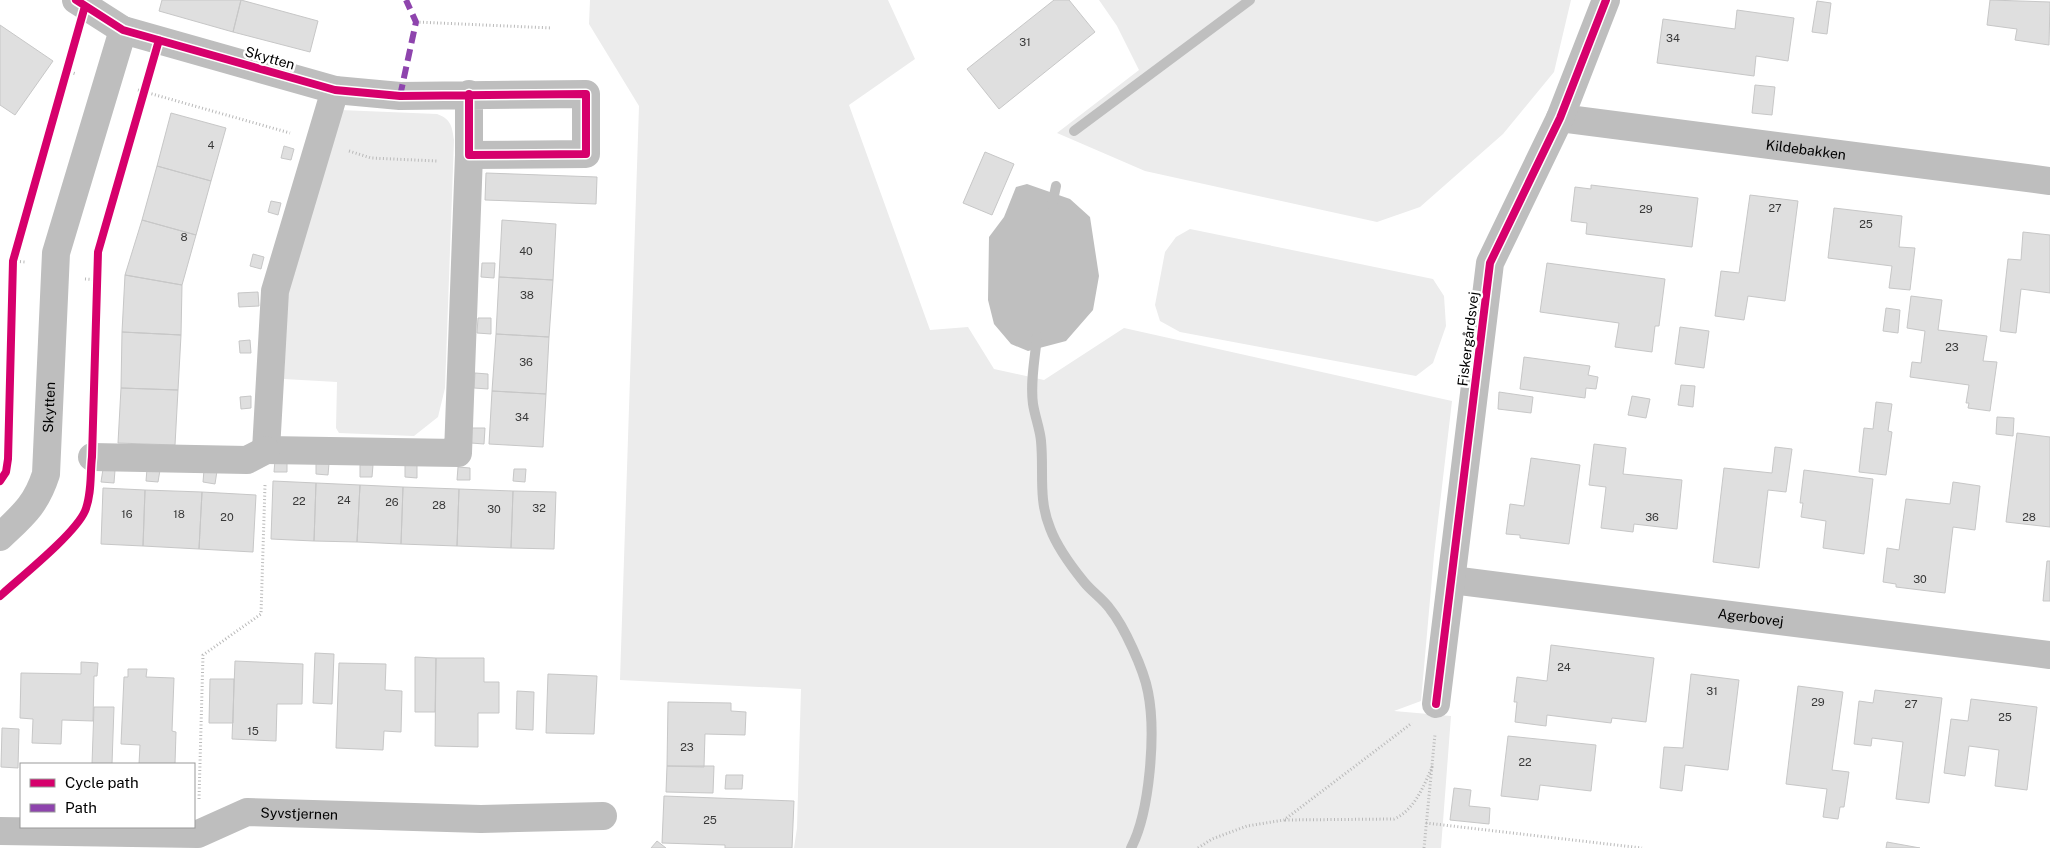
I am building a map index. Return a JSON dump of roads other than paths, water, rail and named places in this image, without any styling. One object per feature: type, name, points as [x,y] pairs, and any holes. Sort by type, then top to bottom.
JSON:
[{"type":"street","name":"Skytten","points":[[76,0],[123,30],[335,90],[400,96],[586,94],[586,154],[469,158]]},
{"type":"street","name":"Fiskergårdsvej","points":[[1436,704],[1490,263],[1560,118],[1606,0]]},
{"type":"street","name":"Skytten","points":[[0,537],[26,513],[36,500],[46,474],[56,253],[123,30]]},
{"type":"street","points":[[266,450],[275,291],[335,90]]},
{"type":"street","points":[[92,457],[247,460],[266,450],[458,453],[469,158],[469,94]]},
{"type":"street","name":"Kildebakken","points":[[1560,118],[2050,180]]},
{"type":"street","name":"Agerbovej","points":[[1452,580],[2050,655]]},
{"type":"street","name":"Syvstjernen","points":[[0,831],[198,834],[247,812],[481,819],[603,816]]},
{"type":"waterway","points":[[1074,131],[1250,0]]},
{"type":"waterway","points":[[1052,205],[1056,186]]},
{"type":"waterway","points":[[1037,336],[1032,396],[1040,432],[1043,496],[1046,517],[1056,542],[1069,563],[1087,586],[1107,605],[1121,626],[1138,661],[1148,692],[1151,728],[1150,772],[1143,814],[1138,833],[1131,848]]}]
